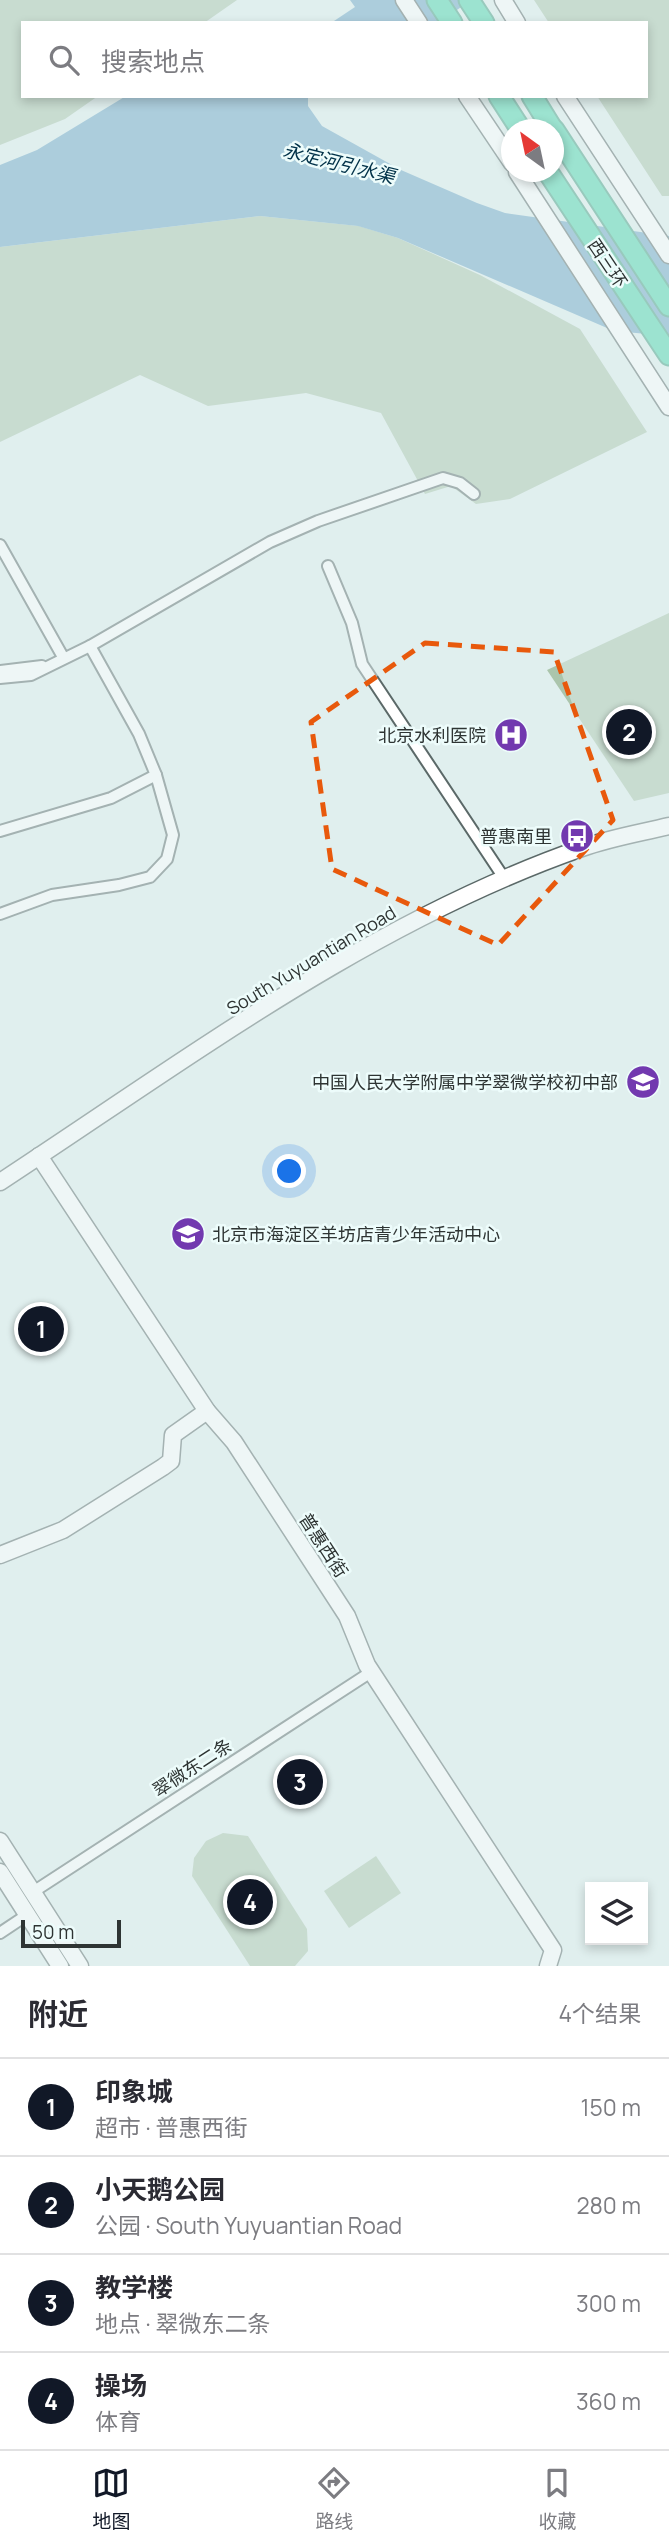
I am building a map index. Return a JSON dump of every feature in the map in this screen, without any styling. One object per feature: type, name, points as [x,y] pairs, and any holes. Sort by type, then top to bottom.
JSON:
[{"type":"highway","points":[[437,0],[451,21]]},
{"type":"highway","points":[[500,98],[514,119]]},
{"type":"highway","name":"西三环","points":[[533,98],[546,119]]},
{"type":"highway","name":"西三环","points":[[564,147],[669,306]]},
{"type":"highway","name":"西三环","points":[[554,182],[669,355]]},
{"type":"street","points":[[404,0],[418,21]]},
{"type":"street","points":[[503,0],[516,21]]},
{"type":"street","points":[[468,98],[501,147]]},
{"type":"street","points":[[566,98],[669,255]]},
{"type":"street","points":[[524,182],[669,407]]},
{"type":"street","points":[[0,678],[31,674],[44,665],[90,646],[270,542],[318,521],[443,478],[460,483],[474,494]]},
{"type":"street","points":[[0,545],[63,657]]},
{"type":"street","points":[[328,566],[352,623],[362,664],[504,878]]},
{"type":"street","points":[[0,914],[51,895],[119,886],[150,877],[167,859],[173,835],[156,775],[139,734],[90,646]]},
{"type":"street","points":[[0,671],[44,665]]},
{"type":"street","points":[[0,831],[111,798],[156,775]]},
{"type":"street","name":"South Yuyuantian Road","points":[[0,1182],[253,1015],[423,915],[504,878],[584,847],[669,826]]},
{"type":"street","name":"普惠西街","points":[[39,1156],[207,1411],[234,1442],[347,1616],[371,1672],[553,1950],[548,1966]]},
{"type":"street","points":[[0,1555],[64,1530],[163,1467],[171,1461],[173,1435],[207,1411]]},
{"type":"street","name":"翠微东二条","points":[[33,1892],[371,1672]]},
{"type":"street","points":[[0,1841],[80,1966]]},
{"type":"street","points":[[0,1872],[60,1966]]},
{"type":"street","points":[[0,1933],[27,1915]]},
{"type":"highlighted area","points":[[425,643],[554,652],[613,820],[498,945],[332,869],[311,722]]},
{"type":"green space","points":[[0,0],[237,0],[207,21],[21,21],[21,98],[95,98],[65,119],[0,145]]},
{"type":"green space","points":[[534,0],[669,0],[669,196],[662,196],[598,98],[648,98],[648,21],[548,21]]},
{"type":"green space","points":[[260,216],[359,226],[398,238],[480,275],[580,329],[647,432],[510,499],[476,504],[451,486],[425,494],[381,413],[306,393],[208,406],[140,375],[0,442],[0,247]]},
{"type":"green space","points":[[669,613],[669,793],[634,801],[547,670]]},
{"type":"green space","points":[[223,1833],[248,1836],[307,1929],[308,1951],[295,1966],[250,1966],[192,1876],[194,1858],[206,1841]]},
{"type":"green space","points":[[376,1856],[401,1893],[349,1928],[324,1891]]},
{"type":"water","points":[[350,0],[472,0],[440,21],[334,21],[355,7]]},
{"type":"water","name":"永定河引水渠","points":[[123,98],[308,98],[308,106],[322,126],[401,170],[477,203],[505,213],[669,236],[669,336],[614,331],[398,238],[358,226],[260,216],[0,247],[0,165],[37,150]]},
{"type":"place","name":"小天鹅公园","points":[[629,732]]},
{"type":"place","name":"北京水利医院","points":[[511,735]]},
{"type":"place","name":"普惠南里","points":[[577,836]]},
{"type":"place","name":"中国人民大学附属中学翠微学校初中部","points":[[643,1082]]},
{"type":"place","name":"北京市海淀区羊坊店青少年活动中心","points":[[188,1234]]},
{"type":"place","name":"印象城","points":[[41,1329]]},
{"type":"place","name":"教学楼","points":[[300,1782]]},
{"type":"place","name":"操场","points":[[250,1902]]}]
